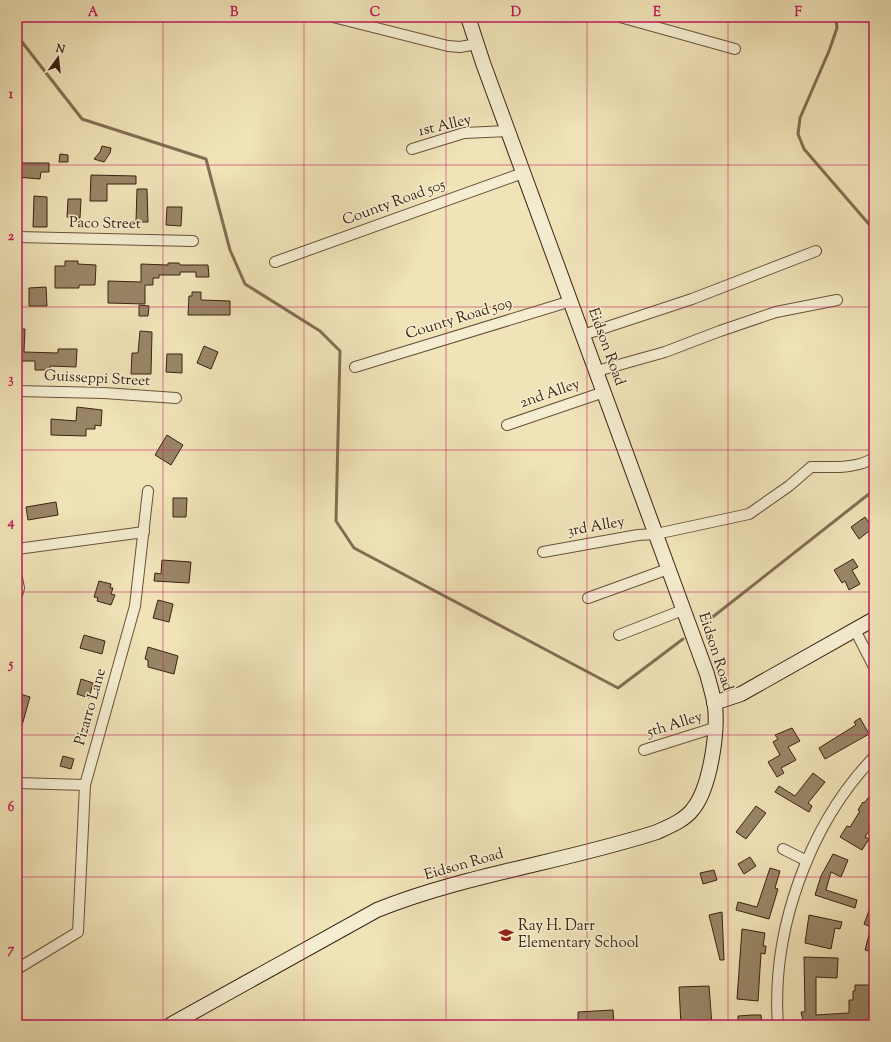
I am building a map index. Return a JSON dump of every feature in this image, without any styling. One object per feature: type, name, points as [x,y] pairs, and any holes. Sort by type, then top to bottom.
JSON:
[{"type":"street","points":[[333,17],[448,46],[460,47],[477,44]]},
{"type":"street","name":"Eidson Road","points":[[170,1025],[377,910],[401,900],[468,881],[647,835],[677,823],[693,810],[703,794],[708,778],[714,728],[714,703],[707,674],[584,335],[523,173],[468,17]]},
{"type":"street","points":[[620,17],[735,49]]},
{"type":"street","name":"1st Alley","points":[[412,149],[464,133],[508,131]]},
{"type":"street","name":"County Road 505","points":[[275,262],[523,173]]},
{"type":"street","name":"Paco Street","points":[[17,237],[193,241]]},
{"type":"street","points":[[584,335],[692,299],[816,251]]},
{"type":"street","points":[[597,371],[665,352],[776,312],[837,300]]},
{"type":"street","name":"County Road 509","points":[[355,366],[571,301]]},
{"type":"street","name":"Guisseppi Street","points":[[17,391],[104,393],[176,398]]},
{"type":"street","name":"2nd Alley","points":[[507,425],[604,392]]},
{"type":"street","name":"3rd Alley","points":[[542,552],[638,535],[656,534],[749,514],[789,486],[811,467],[840,467],[869,461],[874,458]]},
{"type":"street","name":"Pizarro Lane","points":[[17,969],[78,932],[85,785],[135,606],[148,491]]},
{"type":"street","points":[[17,549],[144,532]]},
{"type":"street","points":[[588,598],[668,569]]},
{"type":"street","points":[[17,578],[19,588],[17,595]]},
{"type":"street","points":[[620,635],[683,610]]},
{"type":"street","points":[[714,703],[741,694],[874,619]]},
{"type":"street","points":[[855,630],[874,667]]},
{"type":"street","name":"5th Alley","points":[[644,750],[714,728]]},
{"type":"street","points":[[778,1025],[776,997],[783,938],[801,873],[823,828],[852,781],[874,756]]},
{"type":"street","points":[[17,783],[85,785]]},
{"type":"street","points":[[783,849],[807,861]]},
{"type":"building","points":[[102,146],[111,148],[110,153],[104,162],[94,159],[100,152]]},
{"type":"building","points":[[60,154],[68,155],[68,162],[59,162]]},
{"type":"building","points":[[17,163],[49,163],[49,172],[41,172],[40,179],[17,177]]},
{"type":"building","points":[[91,175],[136,176],[136,184],[107,184],[107,201],[90,201]]},
{"type":"building","points":[[137,189],[147,189],[148,222],[136,222]]},
{"type":"building","points":[[34,196],[47,197],[47,227],[33,227]]},
{"type":"building","points":[[68,199],[81,199],[80,218],[67,217]]},
{"type":"building","points":[[167,207],[182,207],[181,226],[166,225]]},
{"type":"building","points":[[65,261],[78,261],[78,264],[96,265],[95,285],[79,285],[79,288],[55,288],[55,266],[65,266]]},
{"type":"building","points":[[168,263],[179,263],[180,265],[208,265],[209,277],[196,277],[196,272],[180,272],[180,275],[159,275],[159,278],[153,278],[153,285],[145,285],[145,304],[108,303],[108,281],[141,282],[141,264],[168,265]]},
{"type":"building","points":[[46,287],[47,306],[29,306],[29,288]]},
{"type":"building","points":[[192,292],[201,292],[201,300],[230,301],[230,315],[188,315],[189,296],[192,296]]},
{"type":"building","points":[[139,305],[149,306],[148,316],[139,316]]},
{"type":"building","points":[[17,329],[25,329],[24,352],[58,353],[58,349],[77,349],[76,367],[50,366],[50,370],[35,370],[35,361],[17,361]]},
{"type":"building","points":[[140,331],[152,332],[151,374],[131,374],[132,353],[138,353]]},
{"type":"building","points":[[204,346],[218,352],[211,369],[197,363]]},
{"type":"building","points":[[167,354],[182,354],[182,373],[166,372]]},
{"type":"building","points":[[77,407],[102,410],[101,426],[95,425],[95,429],[86,429],[86,436],[51,435],[51,419],[76,421]]},
{"type":"building","points":[[167,435],[183,445],[171,465],[155,455]]},
{"type":"building","points":[[173,498],[187,498],[186,517],[173,517]]},
{"type":"building","points":[[56,502],[58,515],[28,520],[26,507]]},
{"type":"building","points":[[865,517],[873,528],[859,539],[851,527]]},
{"type":"building","points":[[853,559],[858,567],[852,570],[860,584],[849,590],[845,581],[842,583],[834,570]]},
{"type":"building","points":[[162,560],[191,562],[189,583],[154,581],[155,573],[161,574]]},
{"type":"building","points":[[99,581],[111,584],[110,588],[113,588],[111,594],[115,595],[111,605],[97,601],[98,598],[94,597]]},
{"type":"building","points":[[158,600],[173,604],[169,622],[153,618]]},
{"type":"building","points":[[84,635],[105,641],[102,654],[80,648]]},
{"type":"building","points":[[148,647],[178,656],[174,674],[148,667],[148,660],[145,659]]},
{"type":"building","points":[[81,679],[93,683],[89,698],[77,694]]},
{"type":"building","points":[[17,693],[30,697],[19,736],[17,736]]},
{"type":"building","points":[[860,718],[869,734],[825,759],[819,748],[856,725],[854,722]]},
{"type":"building","points":[[792,728],[800,741],[788,747],[796,760],[781,768],[784,773],[777,777],[768,762],[780,755],[773,742],[778,739],[775,735]]},
{"type":"building","points":[[63,756],[74,759],[71,769],[60,766]]},
{"type":"building","points":[[813,773],[825,782],[808,803],[812,806],[809,812],[775,792],[779,786],[795,796]]},
{"type":"building","points":[[874,791],[874,823],[865,837],[869,839],[862,850],[840,837],[847,826],[850,827],[860,811],[858,810],[863,802],[864,803]]},
{"type":"building","points":[[756,806],[766,813],[746,839],[736,832]]},
{"type":"building","points":[[833,854],[848,860],[841,877],[831,872],[826,890],[857,900],[855,908],[815,895],[821,876]]},
{"type":"building","points":[[750,857],[756,866],[744,874],[738,864]]},
{"type":"building","points":[[770,868],[780,871],[775,888],[778,889],[769,919],[736,910],[738,902],[757,907]]},
{"type":"building","points":[[714,870],[717,880],[703,884],[700,873]]},
{"type":"building","points":[[873,900],[874,952],[865,950],[871,927],[864,924]]},
{"type":"building","points":[[722,912],[724,960],[720,960],[709,915]]},
{"type":"building","points":[[809,915],[842,922],[840,929],[835,928],[831,949],[805,943]]},
{"type":"building","points":[[742,929],[765,933],[763,946],[766,946],[765,954],[761,953],[758,1001],[737,999]]},
{"type":"building","points":[[804,957],[838,958],[837,978],[816,977],[816,1015],[849,1013],[849,1000],[853,1000],[855,985],[871,985],[872,1000],[874,1000],[874,1025],[864,1025],[864,1021],[828,1023],[828,1025],[804,1025],[801,1012],[805,1012]]},
{"type":"building","points":[[709,986],[712,1025],[681,1025],[679,987]]},
{"type":"building","points":[[613,1010],[614,1025],[578,1025],[578,1012]]},
{"type":"building","points":[[761,1015],[762,1025],[738,1025],[738,1016]]},
{"type":"waterway","points":[[836,17],[837,28],[829,51],[800,118],[798,134],[804,149],[874,230]]},
{"type":"waterway","points":[[22,42],[82,119],[206,159],[230,250],[245,284],[320,331],[340,351],[336,521],[354,548],[618,688],[683,639]]},
{"type":"waterway","points":[[705,623],[874,490]]},
{"type":"place","name":"Ray H. Darr Elementary School","points":[[506,935]]}]
